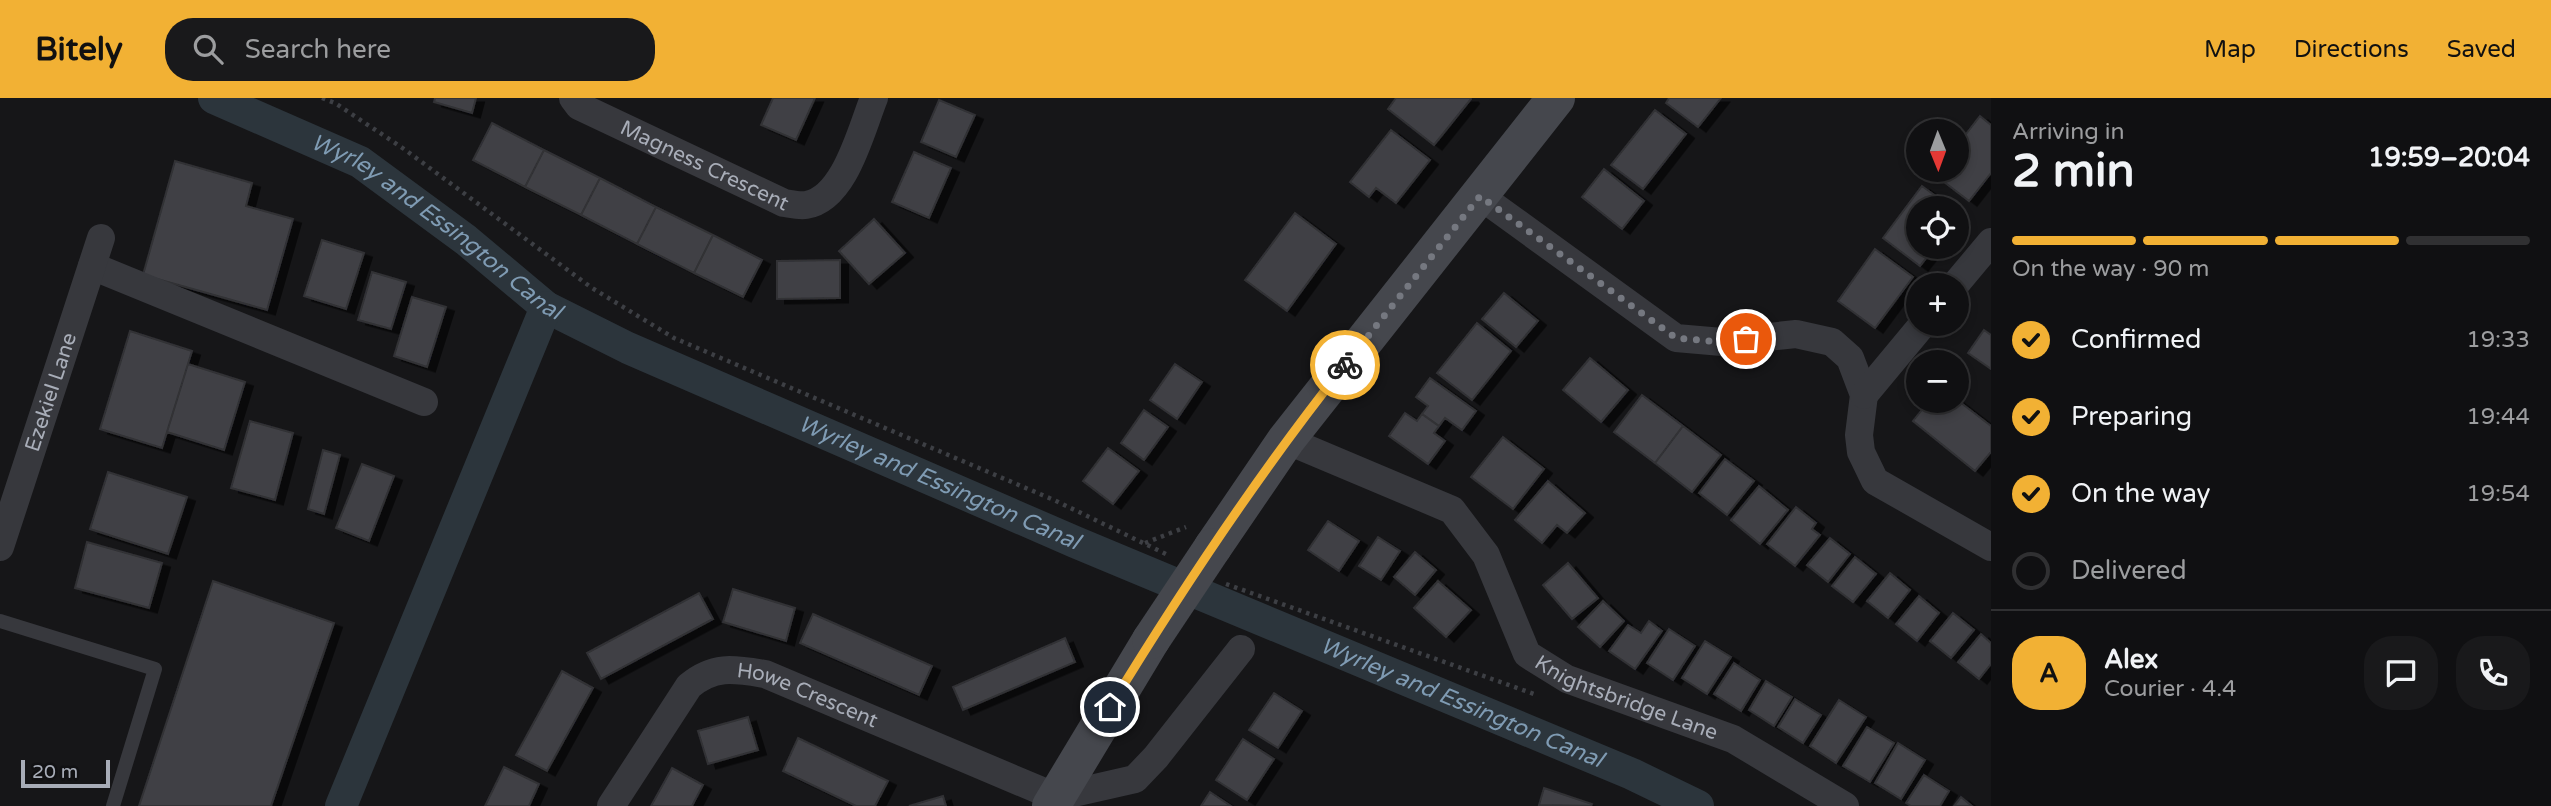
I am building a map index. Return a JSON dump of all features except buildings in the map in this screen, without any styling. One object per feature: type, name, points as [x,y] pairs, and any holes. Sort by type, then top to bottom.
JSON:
[{"type":"street","name":"Magness Crescent","points":[[573,98],[579,106],[784,203],[805,206],[821,199],[839,184],[874,98]]},
{"type":"street","points":[[1054,802],[1151,640],[1218,565],[1286,440],[1556,98]]},
{"type":"street","points":[[1480,196],[1676,338],[1721,342],[1796,334],[1832,342],[1850,358],[1864,395],[1859,435],[1861,452],[1875,481],[1991,547]]},
{"type":"street","name":"Ezekiel Lane","points":[[0,547],[101,238]]},
{"type":"street","points":[[1965,273],[1991,242]]},
{"type":"street","points":[[92,266],[424,402]]},
{"type":"street","points":[[1864,395],[1913,336]]},
{"type":"street","name":"Knightsbridge Lane","points":[[1286,440],[1452,510],[1486,555],[1527,654],[1567,679],[1733,739],[1845,806]]},
{"type":"street","points":[[1054,802],[1135,779],[1156,757],[1241,649]]},
{"type":"street","name":"Howe Crescent","points":[[611,806],[689,686],[706,672],[741,670],[765,674],[1054,802]]},
{"type":"lane","points":[[0,621],[155,669],[113,806]]},
{"type":"path","points":[[322,98],[335,103],[404,149],[592,288],[674,338],[1054,500],[1175,558]]},
{"type":"path","points":[[1218,565],[1539,696]]},
{"type":"waterway","name":"Wyrley and Essington Canal","points":[[214,98],[360,162],[466,240],[546,307],[628,348],[1075,542],[1632,774],[1698,806]]},
{"type":"waterway","points":[[341,806],[546,307]]},
{"type":"way so far","points":[[1345,365],[1480,196],[1676,338],[1721,342],[1746,339]]},
{"type":"route","points":[[1110,707],[1151,640],[1286,440],[1345,365]]}]
